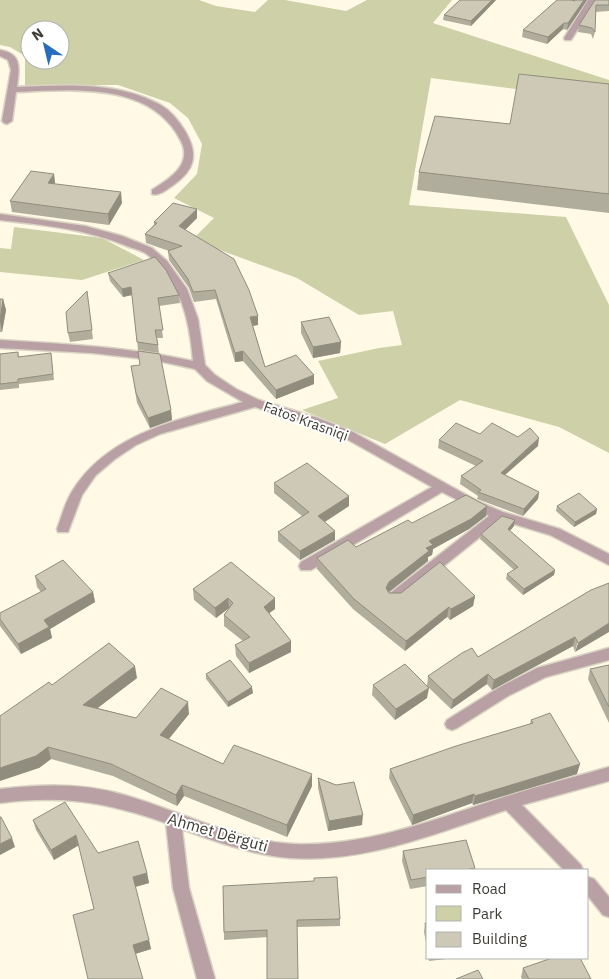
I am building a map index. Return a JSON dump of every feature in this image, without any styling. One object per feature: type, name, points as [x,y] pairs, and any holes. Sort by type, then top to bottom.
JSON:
[{"type":"street","points":[[568,38],[592,0]]},
{"type":"street","points":[[0,53],[6,54],[14,61],[15,70],[7,121]]},
{"type":"street","points":[[12,90],[98,90],[122,94],[159,107],[172,118],[182,132],[188,146],[190,160],[187,168],[179,177],[155,192]]},
{"type":"street","points":[[0,217],[77,226],[114,236],[152,252],[172,274],[187,303],[198,340],[199,366]]},
{"type":"street","name":"Fatos Krasniqi","points":[[0,344],[128,353],[154,356],[199,366],[211,378],[232,392],[256,403],[314,421],[348,435],[393,458],[475,506],[555,532],[609,560]]},
{"type":"street","points":[[63,529],[76,494],[96,467],[123,447],[156,432],[256,403]]},
{"type":"street","points":[[306,566],[441,487]]},
{"type":"street","points":[[394,598],[499,515]]},
{"type":"street","points":[[452,724],[503,692],[542,672],[609,654]]},
{"type":"street","name":"Ahmet Dërguti","points":[[0,796],[59,792],[94,795],[128,803],[253,846],[294,851],[333,851],[377,844],[509,802],[609,774]]},
{"type":"street","points":[[509,802],[574,869]]},
{"type":"street","points":[[173,820],[181,888],[206,979]]},
{"type":"street","points":[[589,885],[609,909]]},
{"type":"green space","points":[[0,0],[199,0],[216,6],[255,12],[268,0],[285,0],[346,11],[367,0],[452,0],[433,23],[609,80],[609,101],[431,78],[409,205],[566,217],[609,305],[609,453],[559,427],[460,400],[385,444],[302,410],[338,398],[318,361],[402,345],[393,311],[359,315],[297,278],[192,240],[214,218],[174,198],[197,174],[202,144],[188,118],[170,103],[118,85],[25,85],[25,70],[70,70],[70,20],[20,20],[20,53],[10,47],[0,45]]},
{"type":"green space","points":[[14,227],[102,238],[144,260],[82,280],[0,272],[0,248],[11,249]]},
{"type":"building","points":[[460,0],[492,0],[471,21],[444,15]]},
{"type":"building","points":[[557,0],[584,0],[568,23],[564,23],[548,37],[523,30]]},
{"type":"building","points":[[595,0],[609,0],[609,5],[596,5],[595,32],[592,28],[579,25]]},
{"type":"building","points":[[519,74],[609,84],[609,194],[419,172],[435,116],[510,124]]},
{"type":"building","points":[[31,171],[54,174],[48,183],[121,192],[108,214],[10,201]]},
{"type":"building","points":[[173,203],[197,209],[179,226],[234,259],[249,290],[258,316],[250,317],[265,367],[296,355],[314,375],[276,390],[243,351],[235,353],[215,290],[193,292],[188,279],[168,251],[182,246],[145,234],[157,223],[154,222]]},
{"type":"building","points":[[155,257],[166,270],[179,295],[158,298],[163,330],[155,330],[158,345],[137,342],[131,287],[122,289],[108,273]]},
{"type":"building","points":[[87,291],[92,330],[68,333],[66,312]]},
{"type":"building","points":[[0,299],[3,299],[0,321]]},
{"type":"building","points":[[329,317],[341,342],[313,347],[301,322]]},
{"type":"building","points":[[138,351],[160,354],[171,410],[148,418],[136,393],[131,366],[140,365]]},
{"type":"building","points":[[18,352],[18,357],[51,353],[53,374],[18,379],[18,382],[0,384],[0,354]]},
{"type":"building","points":[[456,423],[480,434],[492,423],[518,437],[530,428],[539,438],[501,473],[539,492],[524,509],[478,492],[481,490],[461,476],[483,461],[439,440]]},
{"type":"building","points":[[307,463],[349,496],[318,516],[335,531],[300,551],[278,532],[309,512],[274,483]]},
{"type":"building","points":[[579,493],[597,509],[575,522],[557,506]]},
{"type":"building","points":[[466,495],[487,506],[471,519],[429,541],[433,545],[426,548],[429,551],[389,582],[386,588],[389,593],[401,593],[440,562],[475,596],[451,609],[449,607],[406,641],[354,599],[317,558],[348,540],[356,547],[408,520],[412,523]]},
{"type":"building","points":[[502,516],[515,520],[508,529],[555,570],[524,589],[507,574],[518,567],[481,534]]},
{"type":"building","points":[[63,560],[93,592],[44,620],[49,627],[18,644],[0,619],[0,613],[46,589],[35,576]]},
{"type":"building","points":[[231,562],[275,598],[264,607],[291,641],[249,663],[235,645],[250,637],[224,615],[233,603],[228,598],[215,608],[193,589]]},
{"type":"building","points":[[609,583],[609,623],[578,643],[575,637],[494,680],[488,674],[453,700],[428,676],[472,648],[478,657],[591,590]]},
{"type":"building","points":[[109,643],[135,666],[83,705],[136,718],[161,688],[188,702],[160,735],[223,764],[234,745],[312,774],[287,825],[182,785],[176,795],[111,764],[48,747],[36,756],[0,768],[0,716],[49,682],[52,685]]},
{"type":"building","points":[[230,660],[252,687],[228,702],[206,674]]},
{"type":"building","points":[[405,664],[429,688],[396,709],[373,685]]},
{"type":"building","points":[[609,665],[609,707],[590,669]]},
{"type":"building","points":[[550,713],[580,764],[475,796],[474,794],[413,815],[390,769],[456,746],[533,723],[531,720]]},
{"type":"building","points":[[318,778],[336,785],[354,782],[363,815],[329,821]]},
{"type":"building","points":[[65,802],[98,853],[138,841],[147,873],[133,877],[149,940],[133,945],[143,979],[88,979],[73,915],[94,909],[76,835],[51,850],[33,820]]},
{"type":"building","points":[[0,817],[12,838],[0,844]]},
{"type":"building","points":[[466,840],[475,868],[426,869],[426,877],[411,880],[403,851]]},
{"type":"building","points":[[337,877],[340,919],[297,920],[298,979],[267,979],[267,930],[224,932],[223,886],[314,881],[314,878]]},
{"type":"building","points":[[549,959],[581,959],[591,979],[529,979],[523,968]]},
{"type":"building","points":[[478,970],[483,979],[456,979]]}]
